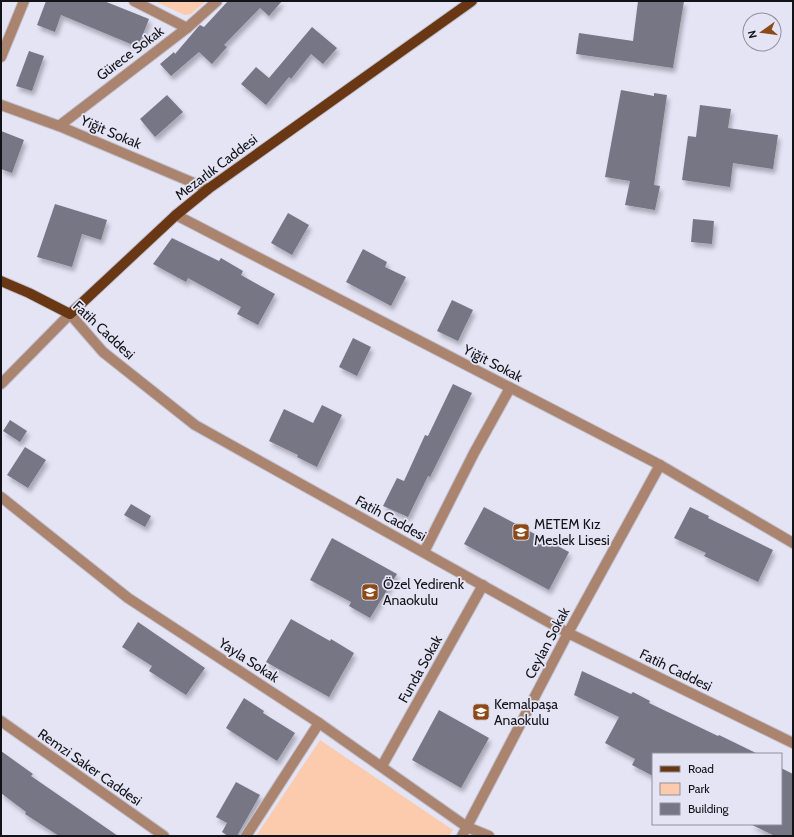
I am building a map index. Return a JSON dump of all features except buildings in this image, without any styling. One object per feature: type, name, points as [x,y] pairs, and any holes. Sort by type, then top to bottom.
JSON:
[{"type":"main road","name":"Mezarlık Caddesi","points":[[70,314],[176,215],[208,188],[472,1]]},
{"type":"main road","name":"Fatih Caddesi","points":[[1,281],[29,293],[70,314]]},
{"type":"street","points":[[1,57],[24,1]]},
{"type":"street","points":[[134,1],[187,28]]},
{"type":"street","name":"Gürece Sokak","points":[[59,126],[187,28],[217,1]]},
{"type":"street","name":"Yiğit Sokak","points":[[1,105],[59,126],[208,188]]},
{"type":"street","name":"Yiğit Sokak","points":[[176,215],[660,465],[793,543]]},
{"type":"street","name":"Mezarlık Caddesi","points":[[1,384],[70,314]]},
{"type":"street","name":"Fatih Caddesi","points":[[70,314],[103,352],[195,425],[568,632],[793,743]]},
{"type":"street","points":[[424,552],[474,453],[510,388]]},
{"type":"street","name":"Ceylan Sokak","points":[[464,832],[568,632],[660,465]]},
{"type":"street","name":"Yayla Sokak","points":[[1,497],[128,598],[382,766],[464,832],[489,836]]},
{"type":"street","name":"Funda Sokak","points":[[382,766],[483,585]]},
{"type":"street","name":"Remzi Saker Caddesi","points":[[1,721],[164,836]]},
{"type":"street","points":[[246,836],[319,723]]},
{"type":"green space","points":[[154,1],[206,1],[191,14],[185,15]]},
{"type":"green space","points":[[320,740],[453,830],[449,836],[256,836]]},
{"type":"place","name":"METEM Kız Meslek Lisesi","points":[[521,532]]},
{"type":"place","name":"Özel Yedirenk Anaokulu","points":[[370,592]]},
{"type":"place","name":"Kemalpaşa Anaokulu","points":[[481,712]]}]
